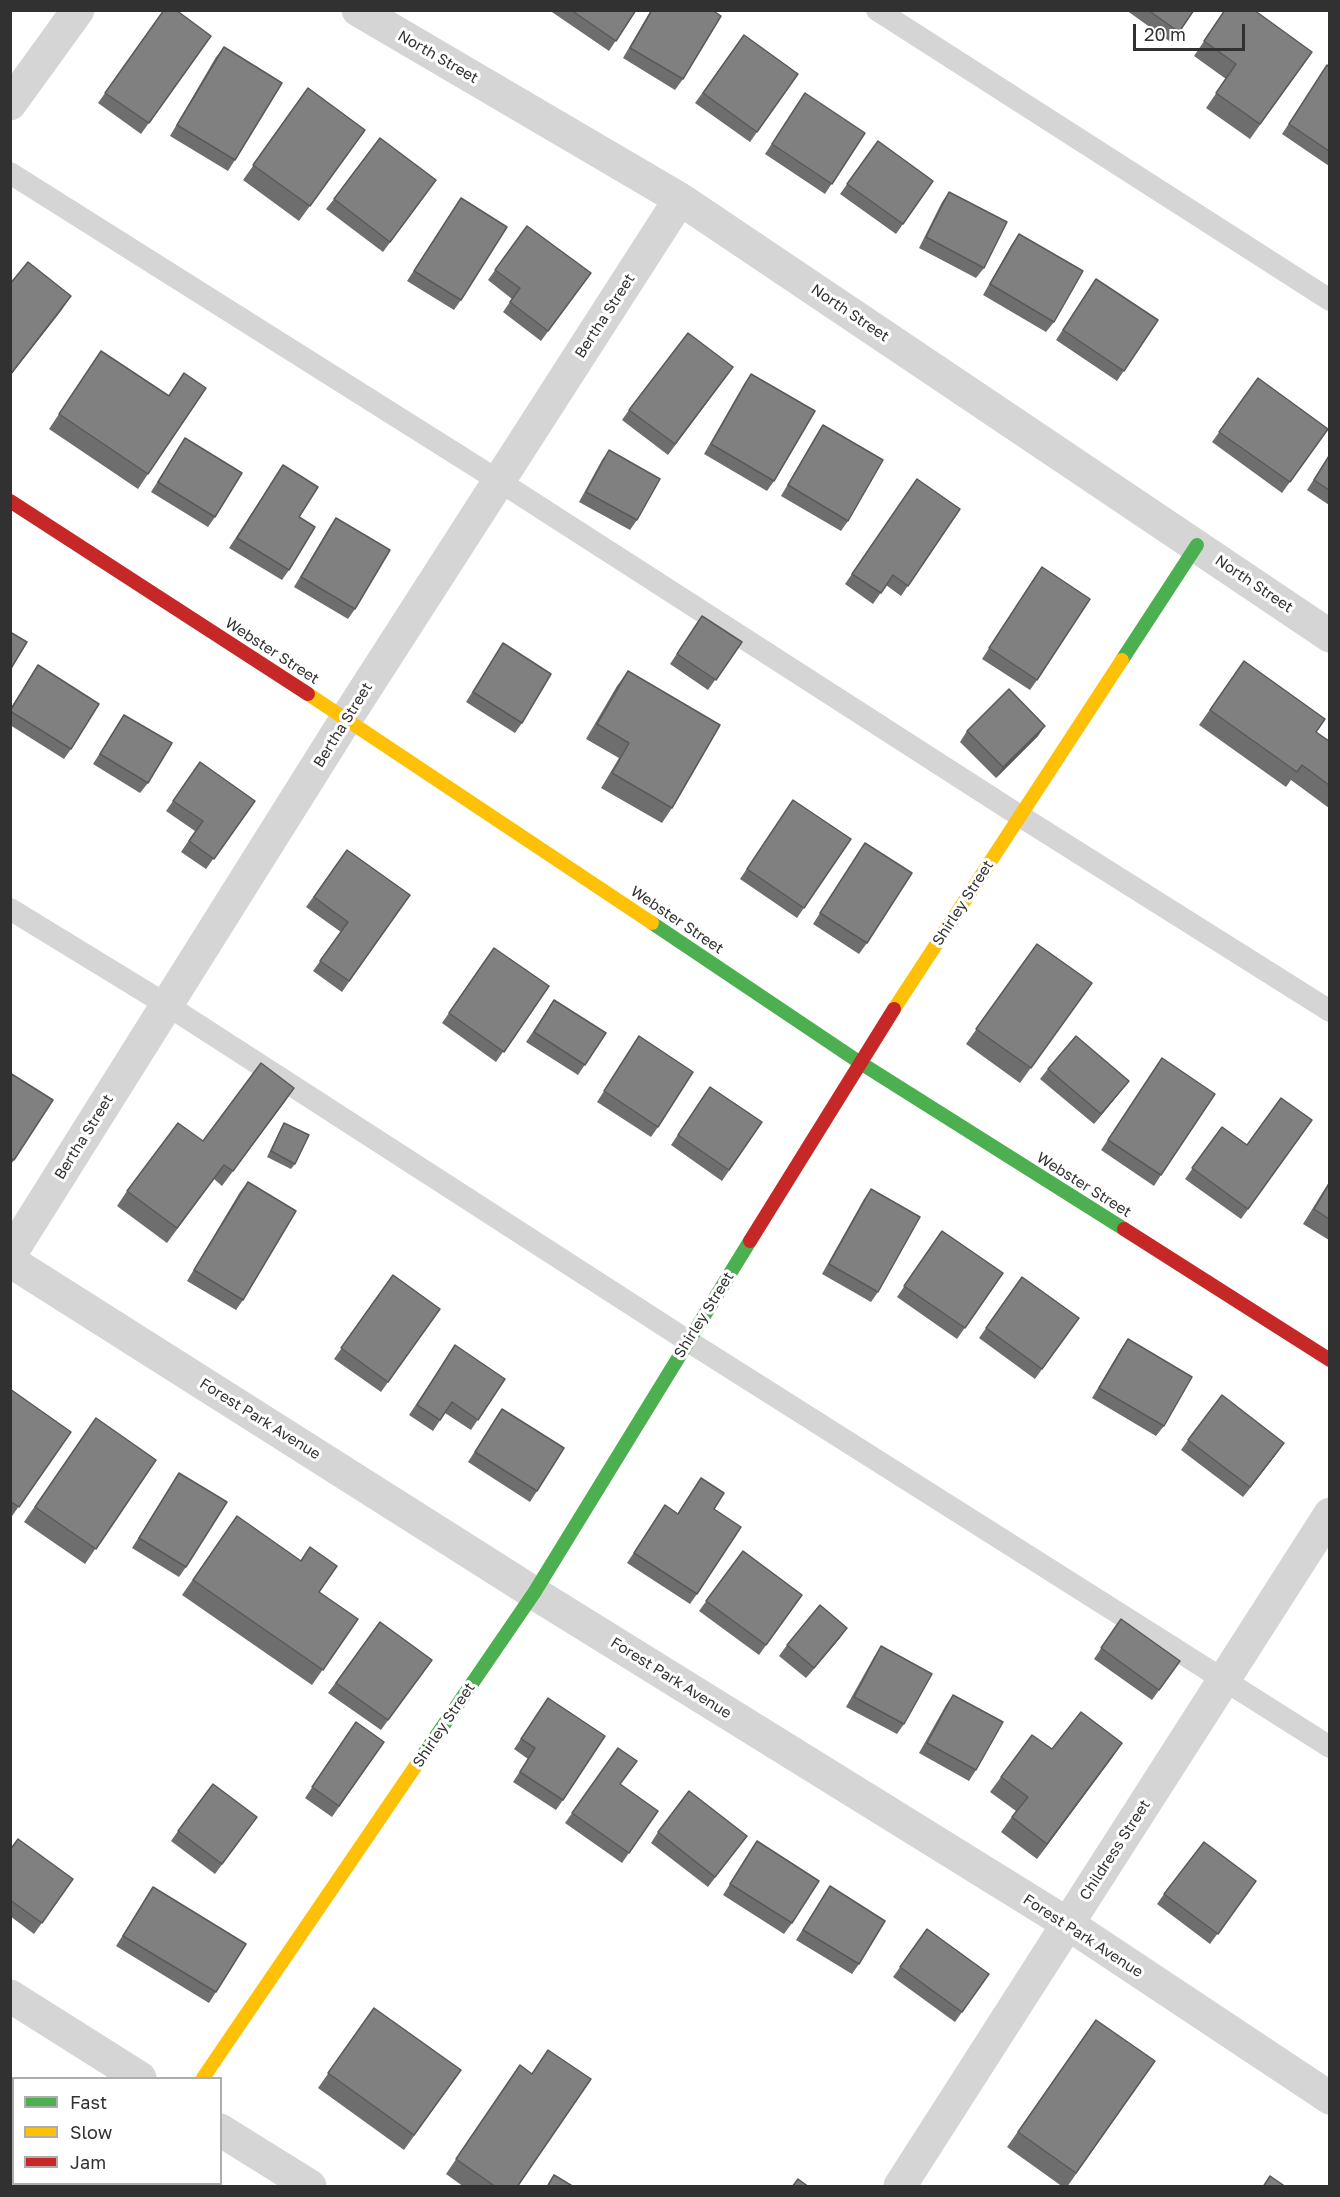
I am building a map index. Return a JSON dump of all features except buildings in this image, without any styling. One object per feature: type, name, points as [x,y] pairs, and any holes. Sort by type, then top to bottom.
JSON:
[{"type":"street","points":[[10,105],[78,10]]},
{"type":"street","name":"North Street","points":[[358,10],[680,199],[1329,636]]},
{"type":"street","name":"Bertha Street","points":[[10,1255],[346,719],[680,199]]},
{"type":"street","name":"Webster Street","points":[[10,501],[346,719],[859,1062],[1329,1360]]},
{"type":"street","name":"Shirley Street","points":[[204,2077],[534,1593],[859,1062],[1197,545]]},
{"type":"street","name":"Forest Park Avenue","points":[[10,1261],[534,1593],[1068,1924],[1329,2098]]},
{"type":"street","name":"Childress Street","points":[[900,2187],[1329,1514]]},
{"type":"street","points":[[10,1996],[137,2077]]},
{"type":"street","points":[[222,2131],[310,2187]]},
{"type":"lane","points":[[878,10],[1329,300]]},
{"type":"lane","points":[[10,173],[499,481],[1020,816],[1329,1011]]},
{"type":"lane","points":[[10,909],[167,1005],[688,1341],[1329,1747]]},
{"type":"traffic: fast","points":[[1122,660],[1197,545]]},
{"type":"traffic: fast","points":[[652,923],[859,1062],[1124,1229]]},
{"type":"traffic: fast","points":[[419,1761],[534,1593],[750,1241]]},
{"type":"traffic: slow","points":[[894,1009],[1122,660]]},
{"type":"traffic: slow","points":[[308,694],[652,923]]},
{"type":"traffic: slow","points":[[204,2077],[419,1761]]},
{"type":"traffic: jam","points":[[10,501],[308,694]]},
{"type":"traffic: jam","points":[[750,1241],[894,1009]]},
{"type":"traffic: jam","points":[[1124,1229],[1330,1360]]}]
